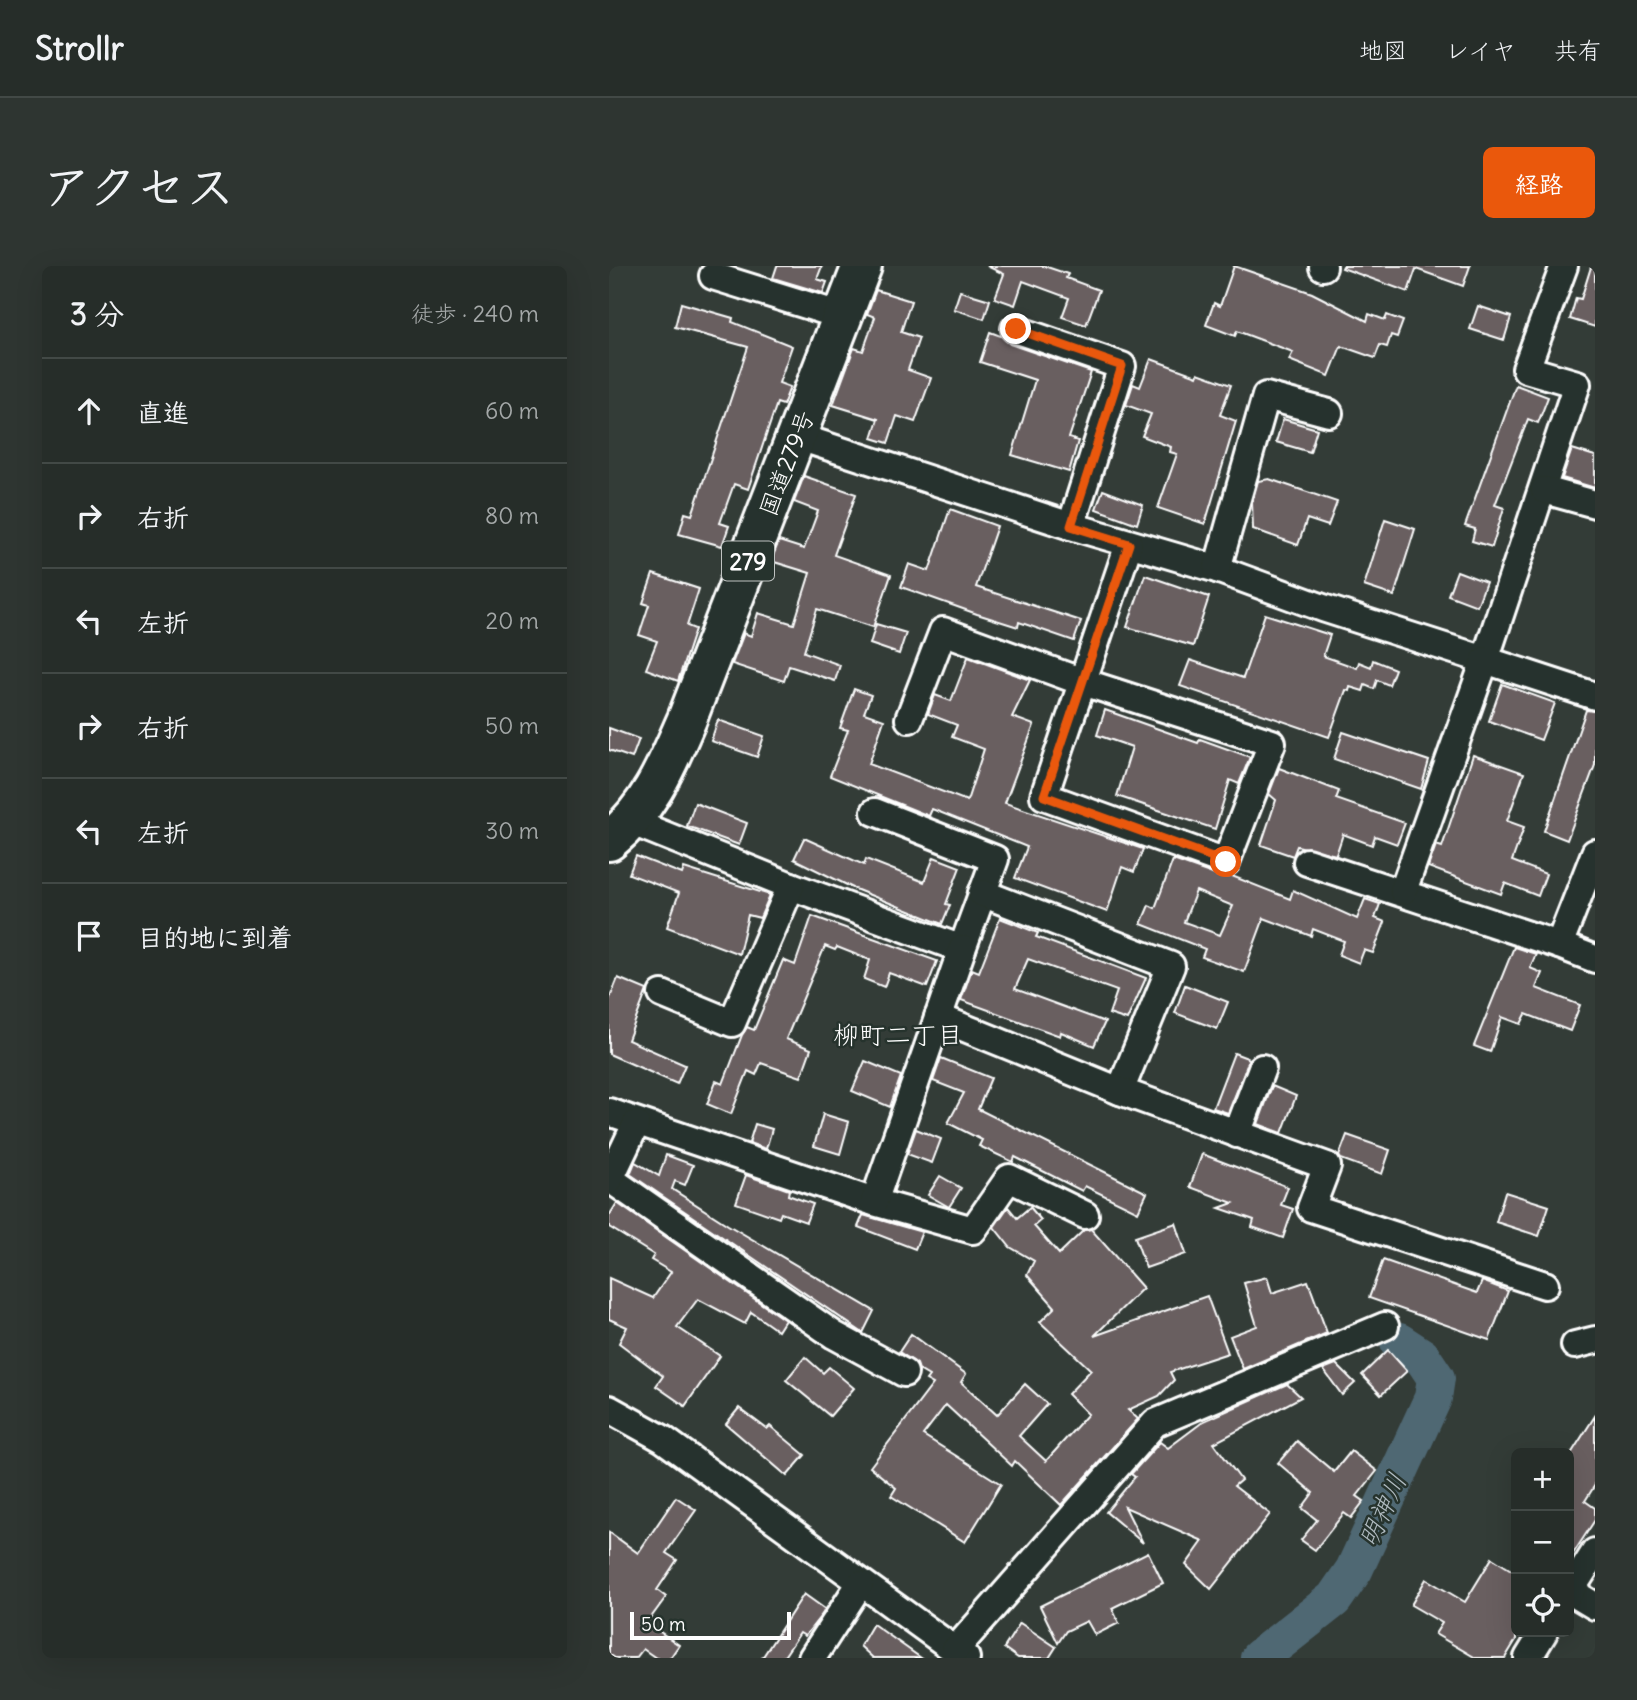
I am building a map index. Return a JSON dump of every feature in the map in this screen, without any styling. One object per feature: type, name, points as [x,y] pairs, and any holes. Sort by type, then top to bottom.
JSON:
[{"type":"highway","name":"国道279号","points":[[621,832],[659,783],[687,719],[862,266]]},
{"type":"street","points":[[1402,891],[1544,490],[1577,384],[1526,369],[1559,267]]},
{"type":"street","points":[[713,276],[842,316]]},
{"type":"street","points":[[1016,329],[1122,366],[1071,526]]},
{"type":"street","points":[[1217,569],[1266,396],[1329,413]]},
{"type":"street","points":[[796,436],[1071,526],[1217,569],[1323,608],[1595,696]]},
{"type":"street","points":[[1544,490],[1595,504]]},
{"type":"street","points":[[909,719],[943,631],[1080,681],[1272,743],[1226,862],[1044,796],[1080,681],[1129,544]]},
{"type":"street","points":[[873,1202],[995,859],[875,812]]},
{"type":"street","points":[[621,832],[790,886],[962,949]]},
{"type":"street","points":[[1559,945],[1595,853]]},
{"type":"street","points":[[1307,862],[1402,891],[1595,959]]},
{"type":"street","points":[[662,995],[732,1023],[790,886]]},
{"type":"street","points":[[982,893],[1171,966],[1120,1091]]},
{"type":"street","points":[[938,1017],[1120,1091],[1327,1166],[1311,1208],[1545,1285]]},
{"type":"street","points":[[1237,1134],[1262,1068]]},
{"type":"street","points":[[609,1112],[636,1124],[873,1202],[974,1230],[1009,1178],[1084,1215]]},
{"type":"street","points":[[636,1124],[609,1180],[823,1328],[904,1373]]},
{"type":"street","points":[[609,1409],[663,1439],[960,1654],[1155,1423],[1385,1326]]},
{"type":"street","points":[[1574,1584],[1595,1552]]},
{"type":"street","points":[[813,1658],[860,1584]]},
{"type":"street","points":[[1574,1595],[1595,1606]]},
{"type":"street","points":[[1528,1658],[1541,1637]]},
{"type":"building","points":[[777,266],[822,266],[817,279],[827,282],[823,293],[773,278]]},
{"type":"building","points":[[987,266],[1044,266],[1068,274],[1066,278],[1099,290],[1086,325],[1062,317],[1069,298],[1023,281],[1015,305],[995,298],[1004,274]]},
{"type":"building","points":[[1234,266],[1312,293],[1367,321],[1369,314],[1385,320],[1387,315],[1403,321],[1397,337],[1391,335],[1387,347],[1380,345],[1375,358],[1341,346],[1329,376],[1289,360],[1293,352],[1237,331],[1235,336],[1206,325],[1214,303],[1220,306]]},
{"type":"building","points":[[1470,266],[1463,286],[1416,269],[1408,292],[1342,268]]},
{"type":"building","points":[[1591,267],[1595,268],[1595,327],[1570,319],[1576,298],[1581,299]]},
{"type":"building","points":[[876,290],[911,301],[901,332],[919,338],[908,370],[931,378],[915,422],[897,416],[888,443],[872,438],[878,419],[833,405],[854,348],[863,351],[875,317],[867,314]]},
{"type":"building","points":[[960,291],[990,300],[984,319],[954,309]]},
{"type":"building","points":[[681,303],[733,318],[732,322],[792,346],[779,383],[790,387],[783,405],[777,403],[748,489],[734,484],[720,523],[729,526],[722,546],[679,534],[685,513],[692,515],[748,347],[675,327]]},
{"type":"building","points":[[1478,306],[1511,317],[1504,340],[1470,329]]},
{"type":"building","points":[[990,332],[1001,336],[1010,344],[1091,372],[1069,438],[1078,441],[1069,472],[1012,455],[1035,380],[980,362]]},
{"type":"building","points":[[1151,359],[1231,385],[1220,415],[1236,421],[1205,524],[1158,508],[1177,454],[1170,452],[1171,447],[1142,436],[1151,414],[1126,405],[1133,384],[1140,387]]},
{"type":"building","points":[[1516,385],[1548,397],[1538,423],[1528,419],[1495,505],[1504,508],[1492,547],[1472,541],[1475,529],[1465,526]]},
{"type":"building","points":[[1283,419],[1317,429],[1310,452],[1276,442]]},
{"type":"building","points":[[1572,449],[1595,456],[1595,488],[1562,478]]},
{"type":"building","points":[[804,476],[856,494],[834,555],[891,575],[873,627],[817,609],[804,652],[840,665],[835,681],[789,666],[784,681],[732,664],[744,633],[751,636],[758,613],[794,624],[810,573],[771,561],[779,541],[804,549],[818,511],[794,502]]},
{"type":"building","points":[[1269,479],[1337,502],[1328,526],[1307,519],[1298,545],[1253,529],[1252,502],[1258,481]]},
{"type":"building","points":[[1103,490],[1143,505],[1137,524],[1096,509]]},
{"type":"building","points":[[950,509],[997,526],[976,587],[1081,621],[1074,641],[1019,622],[1018,627],[901,587],[909,564],[929,571]]},
{"type":"building","points":[[1385,519],[1415,529],[1394,596],[1364,586]]},
{"type":"building","points":[[1457,571],[1486,582],[1477,606],[1448,595]]},
{"type":"building","points":[[653,574],[699,589],[687,626],[695,629],[678,681],[646,669],[657,641],[639,635],[649,605],[643,603]]},
{"type":"building","points":[[1145,575],[1209,597],[1193,646],[1127,627]]},
{"type":"building","points":[[1265,614],[1330,635],[1323,656],[1357,668],[1359,662],[1371,667],[1373,660],[1395,669],[1389,685],[1377,680],[1374,689],[1365,685],[1363,691],[1350,687],[1349,691],[1346,690],[1329,737],[1180,686],[1190,660],[1243,678]]},
{"type":"building","points":[[876,624],[906,633],[899,654],[870,644]]},
{"type":"building","points":[[968,657],[1030,680],[1012,717],[1034,725],[1005,803],[1143,849],[1134,872],[1122,867],[1107,912],[1015,878],[1027,847],[932,809],[929,816],[830,776],[848,730],[840,728],[854,689],[871,695],[864,713],[884,720],[869,764],[967,801],[984,749],[952,737],[957,725],[928,714],[935,695],[951,701]]},
{"type":"building","points":[[1502,684],[1555,703],[1541,740],[1489,721]]},
{"type":"building","points":[[1105,710],[1198,743],[1200,739],[1250,757],[1239,784],[1230,780],[1215,829],[1117,796],[1132,747],[1097,735]]},
{"type":"building","points":[[1586,710],[1595,711],[1595,765],[1567,840],[1544,831]]},
{"type":"building","points":[[718,720],[764,736],[757,757],[711,741]]},
{"type":"building","points":[[609,728],[639,739],[632,758],[609,750]]},
{"type":"building","points":[[1343,732],[1429,761],[1421,789],[1334,759]]},
{"type":"building","points":[[1473,755],[1524,773],[1507,821],[1524,827],[1512,861],[1546,874],[1538,896],[1505,883],[1501,894],[1428,867],[1436,845],[1442,847]]},
{"type":"building","points":[[1279,768],[1339,791],[1336,799],[1405,823],[1397,844],[1375,836],[1372,845],[1343,834],[1336,855],[1297,846],[1293,856],[1261,845],[1276,800],[1269,794]]},
{"type":"building","points":[[695,803],[747,823],[739,845],[687,826]]},
{"type":"building","points":[[804,838],[864,865],[866,859],[924,882],[934,857],[960,867],[946,904],[950,905],[942,924],[855,889],[794,859]]},
{"type":"building","points":[[636,856],[682,874],[684,868],[770,895],[760,918],[748,915],[739,954],[667,927],[679,893],[629,874]]},
{"type":"building","points":[[1173,860],[1221,877],[1232,876],[1290,899],[1293,890],[1357,919],[1365,899],[1380,904],[1375,918],[1385,922],[1373,953],[1364,950],[1359,963],[1339,955],[1344,941],[1313,929],[1311,936],[1264,918],[1244,972],[1202,957],[1205,949],[1141,924],[1149,905],[1155,908]],"holes":[[[1196,891],[1233,906],[1220,935],[1184,922]]]},
{"type":"building","points":[[812,916],[937,961],[927,987],[889,973],[884,987],[864,979],[870,960],[837,947],[835,950],[825,946],[786,1039],[811,1049],[801,1077],[761,1063],[756,1075],[748,1071],[731,1114],[707,1104],[716,1081],[723,1084],[747,1027],[754,1030],[783,960],[795,965]]},
{"type":"building","points":[[1000,918],[1038,933],[1036,937],[1146,978],[1127,1020],[1109,1014],[1117,991],[1028,959],[1015,989],[1105,1022],[1094,1046],[1061,1032],[1060,1036],[961,1000],[972,969],[979,972]]},
{"type":"building","points":[[1514,947],[1536,954],[1530,968],[1542,973],[1536,988],[1580,1005],[1570,1031],[1526,1014],[1521,1024],[1502,1017],[1490,1052],[1474,1046]]},
{"type":"building","points":[[618,978],[647,990],[628,1040],[685,1065],[677,1084],[609,1054],[609,1000]]},
{"type":"building","points":[[1185,985],[1228,1002],[1217,1029],[1175,1013]]},
{"type":"building","points":[[1234,1053],[1250,1059],[1228,1113],[1213,1108]]},
{"type":"building","points":[[941,1058],[991,1078],[978,1109],[1147,1193],[1138,1212],[1085,1186],[1082,1191],[1015,1157],[1013,1162],[979,1146],[982,1140],[948,1123],[964,1093],[933,1081]]},
{"type":"building","points":[[865,1061],[901,1076],[890,1107],[852,1091]]},
{"type":"building","points":[[1272,1086],[1296,1096],[1282,1133],[1258,1124]]},
{"type":"building","points":[[823,1114],[849,1122],[840,1154],[814,1146]]},
{"type":"building","points":[[755,1124],[772,1129],[766,1149],[749,1143]]},
{"type":"building","points":[[916,1129],[941,1139],[932,1163],[907,1154]]},
{"type":"building","points":[[1347,1135],[1390,1150],[1382,1174],[1341,1159],[1339,1156]]},
{"type":"building","points":[[1202,1154],[1288,1187],[1281,1205],[1293,1209],[1283,1238],[1252,1227],[1254,1220],[1219,1208],[1233,1203],[1190,1187]]},
{"type":"building","points":[[666,1155],[693,1165],[685,1185],[675,1181],[672,1189],[874,1311],[863,1333],[630,1174],[635,1162],[659,1176]]},
{"type":"building","points":[[746,1175],[789,1190],[788,1195],[813,1204],[806,1222],[781,1213],[779,1218],[736,1203]]},
{"type":"building","points":[[940,1176],[961,1188],[949,1207],[928,1195]]},
{"type":"building","points":[[1505,1192],[1549,1206],[1539,1236],[1496,1222]]},
{"type":"building","points":[[617,1203],[785,1320],[778,1331],[751,1312],[745,1324],[698,1299],[677,1327],[720,1356],[685,1406],[656,1386],[663,1376],[619,1343],[627,1327],[609,1319],[609,1278],[653,1298],[671,1272],[651,1260],[654,1255],[609,1227],[609,1216]]},
{"type":"building","points":[[1008,1207],[1017,1218],[1030,1207],[1041,1220],[1034,1226],[1059,1254],[1084,1230],[1091,1229],[1143,1288],[1094,1336],[1207,1296],[1228,1353],[1170,1372],[1174,1380],[1159,1396],[1128,1410],[1138,1419],[1061,1505],[1015,1461],[1012,1466],[946,1405],[923,1435],[1001,1484],[965,1542],[891,1496],[896,1488],[870,1467],[933,1384],[926,1380],[929,1376],[919,1370],[917,1364],[899,1352],[911,1334],[966,1374],[961,1382],[997,1415],[1025,1384],[1047,1404],[1019,1436],[1046,1461],[1088,1414],[1068,1394],[1091,1370],[1040,1322],[1055,1307],[1027,1275],[1034,1261],[1010,1247],[994,1227]]},
{"type":"building","points":[[863,1215],[922,1232],[915,1249],[858,1227]]},
{"type":"building","points":[[1176,1223],[1186,1254],[1146,1268],[1135,1237]]},
{"type":"building","points":[[1383,1260],[1477,1293],[1482,1281],[1508,1291],[1489,1340],[1369,1298]]},
{"type":"building","points":[[1267,1277],[1272,1293],[1308,1281],[1327,1333],[1243,1369],[1230,1336],[1257,1326],[1244,1283]]},
{"type":"building","points":[[1388,1350],[1407,1371],[1381,1395],[1362,1375]]},
{"type":"building","points":[[805,1357],[823,1373],[829,1367],[854,1388],[830,1416],[786,1380]]},
{"type":"building","points":[[1336,1364],[1355,1383],[1342,1395],[1323,1369]]},
{"type":"building","points":[[1287,1384],[1301,1397],[1214,1443],[1241,1480],[1234,1486],[1270,1514],[1211,1589],[1186,1565],[1203,1541],[1125,1507],[1143,1543],[1106,1512],[1135,1477],[1131,1474],[1160,1442],[1168,1448],[1204,1421]]},
{"type":"building","points":[[739,1408],[767,1429],[770,1426],[805,1455],[787,1476],[726,1424]]},
{"type":"building","points":[[1595,1416],[1595,1485],[1585,1501],[1595,1508],[1595,1520],[1574,1552],[1574,1511],[1574,1449]]},
{"type":"building","points":[[1297,1441],[1334,1472],[1351,1451],[1377,1471],[1357,1496],[1364,1501],[1351,1518],[1344,1513],[1315,1550],[1301,1540],[1317,1520],[1302,1508],[1313,1493],[1278,1463]]},
{"type":"building","points":[[676,1497],[696,1510],[666,1553],[677,1560],[657,1590],[666,1597],[647,1623],[679,1645],[670,1658],[656,1658],[643,1649],[636,1658],[615,1658],[609,1654],[609,1532],[638,1553]]},
{"type":"building","points":[[1148,1552],[1163,1583],[1112,1608],[1119,1623],[1095,1635],[1087,1621],[1066,1631],[1058,1643],[1040,1606]]},
{"type":"building","points":[[1492,1558],[1511,1570],[1511,1637],[1516,1637],[1516,1640],[1505,1658],[1476,1658],[1435,1634],[1442,1623],[1411,1605],[1426,1579],[1465,1602]]},
{"type":"building","points":[[804,1594],[825,1609],[823,1613],[805,1636],[800,1633],[783,1658],[762,1658]]},
{"type":"building","points":[[1020,1623],[1056,1647],[1049,1658],[1018,1658],[1004,1648]]},
{"type":"building","points":[[873,1624],[921,1658],[873,1658],[860,1646]]},
{"type":"waterway","name":"明神川","points":[[1259,1658],[1334,1599],[1354,1570],[1433,1398],[1436,1378],[1422,1357],[1399,1342]]},
{"type":"district","name":"柳町二丁目","points":[[898,1034]]},
{"type":"route","points":[[1016,329],[1122,366],[1071,526],[1129,544],[1080,681],[1044,796],[1226,862]]}]
